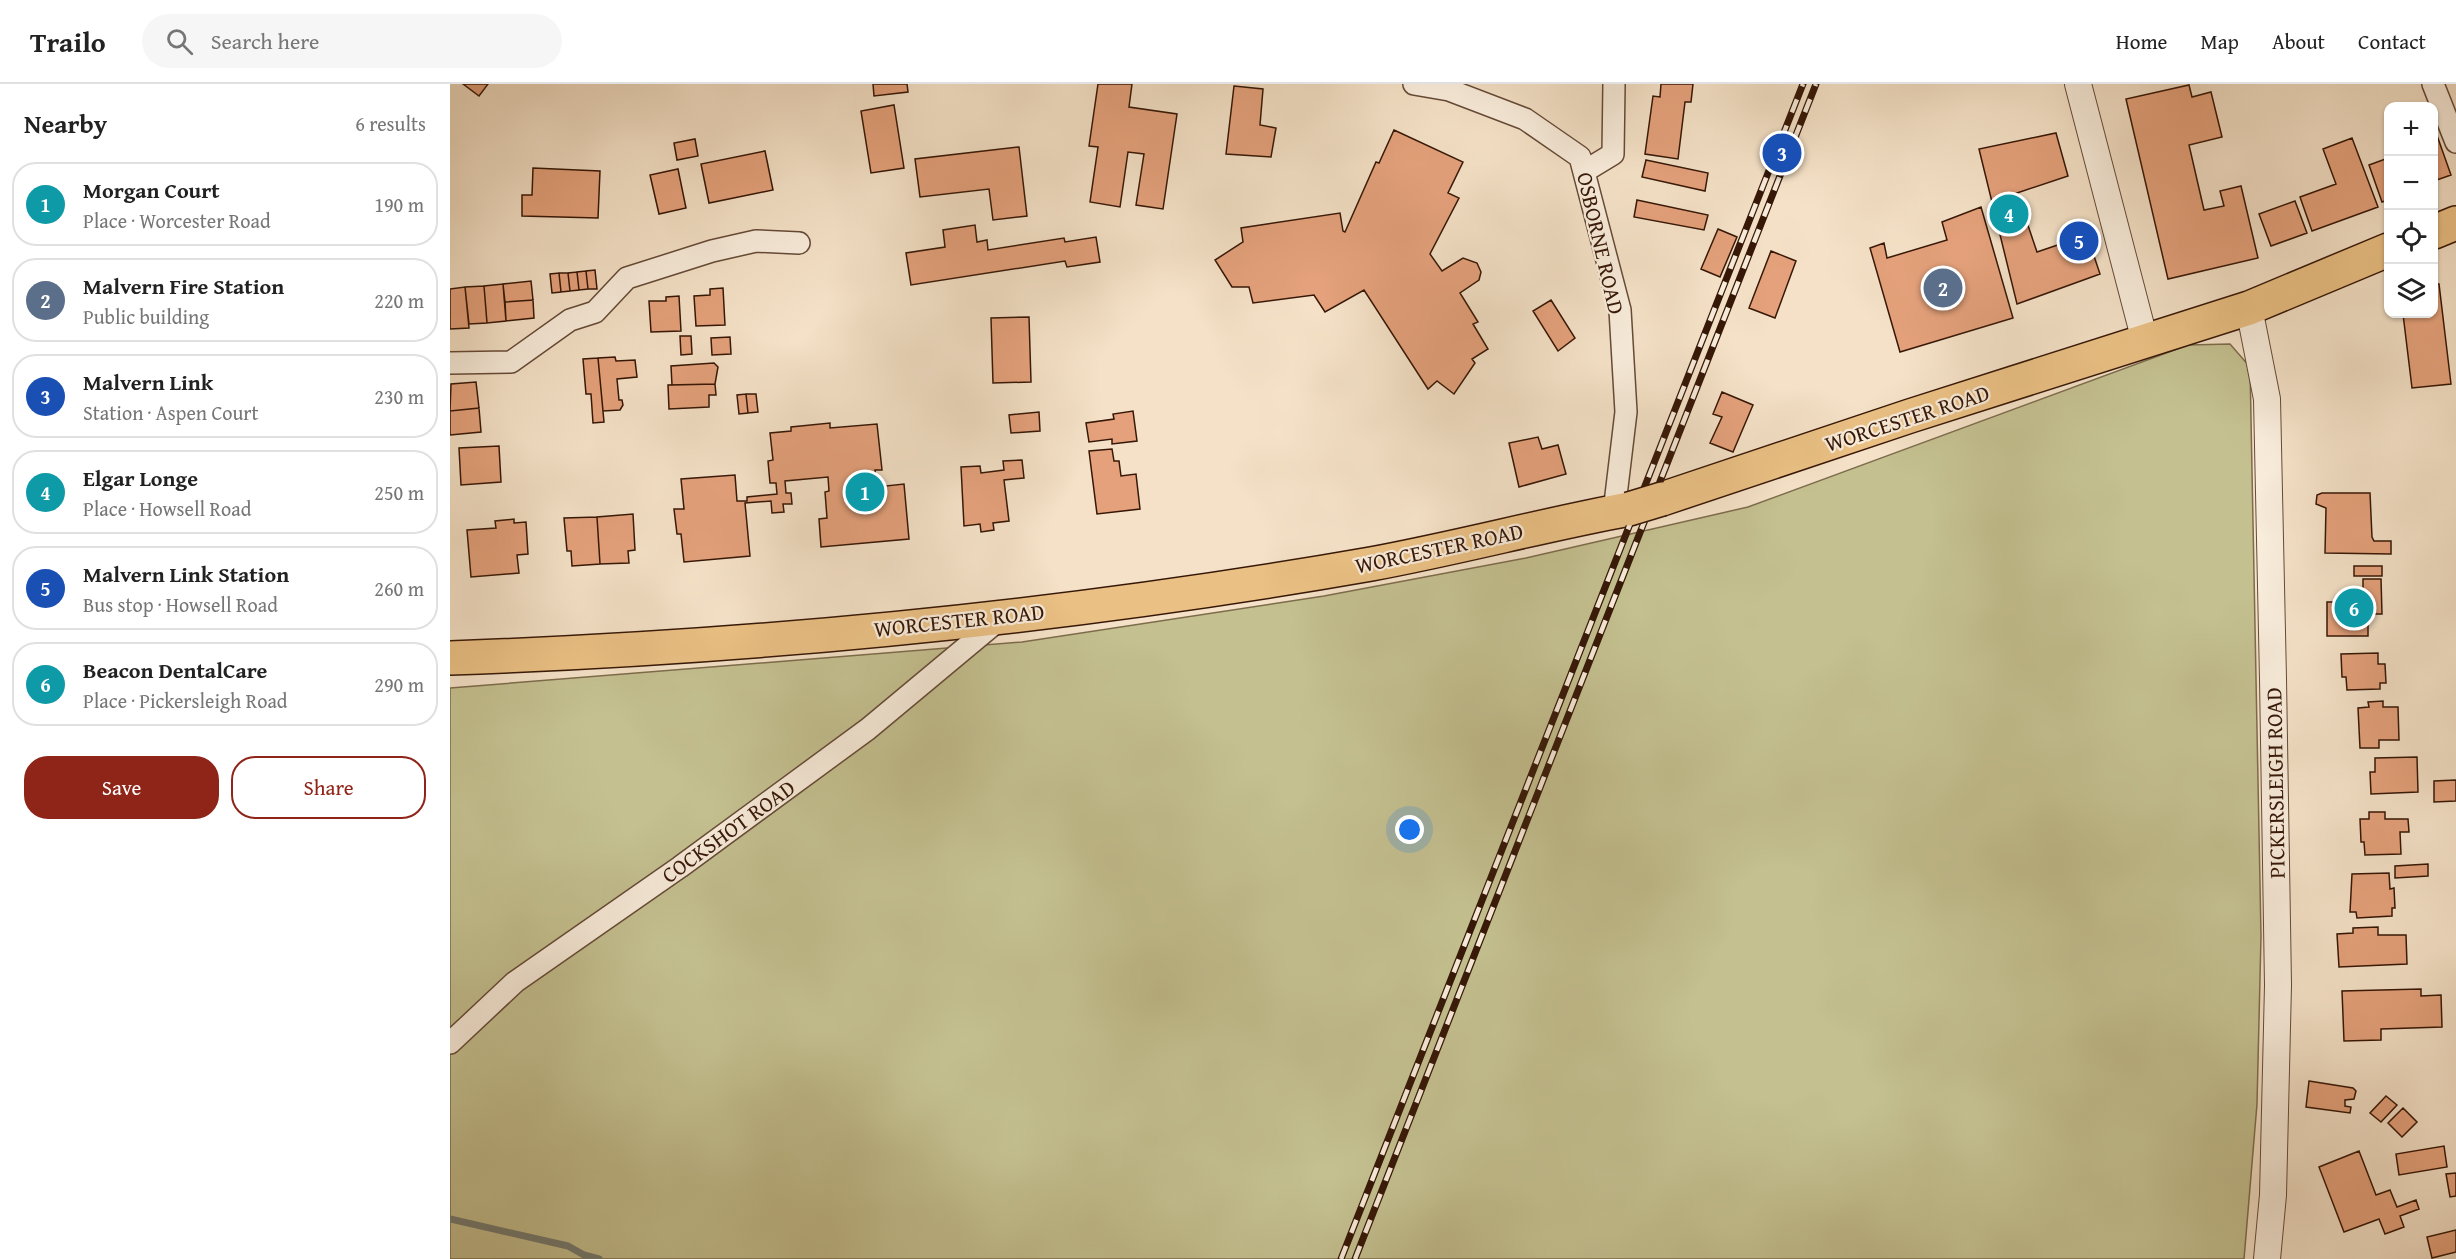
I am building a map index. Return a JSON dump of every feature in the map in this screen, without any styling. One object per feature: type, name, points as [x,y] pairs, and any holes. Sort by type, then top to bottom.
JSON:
[{"type":"highway","points":[[2438,230],[2456,223]]},
{"type":"highway","name":"WORCESTER ROAD","points":[[450,658],[544,655],[1004,616],[1238,585],[1363,565],[1622,510],[1662,499],[1910,416],[2249,308],[2384,252]]},
{"type":"street","name":"OSBORNE ROAD","points":[[1414,84],[1449,90],[1525,119],[1580,158],[1620,310],[1626,412],[1622,510]]},
{"type":"street","points":[[1585,171],[1613,154],[1614,84]]},
{"type":"street","points":[[2078,84],[2145,341]]},
{"type":"street","points":[[2433,84],[2456,142]]},
{"type":"street","points":[[450,363],[511,362],[570,320],[595,312],[627,278],[712,251],[756,241],[799,243]]},
{"type":"street","name":"PICKERSLEIGH ROAD","points":[[2249,308],[2267,399],[2274,691],[2278,986],[2273,1195],[2267,1259]]},
{"type":"street","name":"COCKSHOT ROAD","points":[[450,1043],[515,982],[631,903],[868,729],[1004,616]]},
{"type":"shaded area","points":[[2230,344],[2250,367],[2261,936],[2257,1104],[2244,1259],[450,1259],[450,688],[1022,642],[1324,596],[1526,558],[1748,507],[2188,345]]},
{"type":"building","points":[[463,84],[488,84],[479,96]]},
{"type":"building","points":[[873,84],[907,84],[908,92],[874,96]]},
{"type":"building","points":[[1098,84],[1132,84],[1129,107],[1177,114],[1163,209],[1136,205],[1144,154],[1128,152],[1120,207],[1090,202],[1098,147],[1089,146]]},
{"type":"building","points":[[1661,84],[1693,84],[1691,102],[1685,102],[1678,159],[1645,154],[1653,96],[1660,97]]},
{"type":"building","points":[[2189,85],[2192,97],[2211,92],[2222,137],[2189,145],[2204,210],[2224,206],[2220,191],[2241,186],[2258,258],[2168,279],[2126,99]]},
{"type":"building","points":[[1234,86],[1263,89],[1260,125],[1276,128],[1271,157],[1226,154]]},
{"type":"building","points":[[894,105],[904,168],[871,173],[861,111]]},
{"type":"building","points":[[1394,130],[1463,162],[1448,193],[1459,198],[1430,254],[1442,271],[1463,258],[1477,263],[1481,272],[1479,280],[1460,293],[1478,322],[1473,324],[1488,349],[1472,359],[1475,363],[1454,394],[1437,381],[1428,389],[1364,290],[1325,312],[1314,295],[1253,303],[1249,287],[1232,287],[1215,260],[1243,242],[1241,228],[1340,213],[1345,232],[1376,162],[1379,163]]},
{"type":"building","points":[[2056,133],[2068,176],[2017,193],[2037,252],[2087,235],[2100,274],[2017,304],[1979,149]]},
{"type":"building","points":[[2352,138],[2378,207],[2312,231],[2300,197],[2336,184],[2323,149]]},
{"type":"building","points":[[2438,138],[2451,175],[2438,180]]},
{"type":"building","points":[[695,139],[698,156],[677,160],[674,143]]},
{"type":"building","points":[[1019,147],[1027,216],[993,220],[989,189],[920,197],[915,159]]},
{"type":"building","points":[[765,151],[773,190],[709,203],[701,164]]},
{"type":"building","points":[[2384,159],[2384,201],[2382,202],[2369,165]]},
{"type":"building","points":[[1646,160],[1708,173],[1705,191],[1642,177]]},
{"type":"building","points":[[533,168],[600,171],[598,218],[522,216],[522,195],[532,195]]},
{"type":"building","points":[[678,169],[686,208],[659,214],[650,175]]},
{"type":"building","points":[[1637,200],[1708,215],[1704,230],[1634,217]]},
{"type":"building","points":[[2295,201],[2307,233],[2271,246],[2259,214]]},
{"type":"building","points":[[1981,207],[2013,318],[1900,352],[1870,248],[1884,243],[1887,258],[1947,240],[1942,222]]},
{"type":"building","points":[[975,225],[977,242],[987,240],[988,250],[1064,238],[1065,242],[1096,237],[1100,262],[1067,267],[1065,261],[911,285],[906,253],[945,247],[943,230]]},
{"type":"building","points":[[1718,229],[1737,237],[1720,277],[1701,269]]},
{"type":"building","points":[[1771,251],[1796,261],[1775,318],[1749,308]]},
{"type":"building","points":[[595,270],[597,289],[588,289],[586,271]]},
{"type":"building","points":[[586,271],[588,289],[579,290],[577,272]]},
{"type":"building","points":[[577,272],[579,290],[570,291],[568,273]]},
{"type":"building","points":[[559,273],[568,273],[570,291],[561,292]]},
{"type":"building","points":[[559,273],[561,292],[552,293],[550,274]]},
{"type":"building","points":[[531,281],[533,300],[505,302],[503,284]]},
{"type":"building","points":[[503,284],[506,321],[487,323],[484,286]]},
{"type":"building","points":[[2439,284],[2451,384],[2412,388],[2403,318],[2438,318]]},
{"type":"building","points":[[484,286],[487,323],[469,324],[465,287]]},
{"type":"building","points":[[465,287],[469,328],[450,329],[450,289]]},
{"type":"building","points":[[723,288],[725,325],[696,326],[694,296],[710,295],[710,289]]},
{"type":"building","points":[[679,296],[681,331],[651,332],[649,301],[666,301],[666,297]]},
{"type":"building","points":[[533,300],[534,318],[506,321],[505,302]]},
{"type":"building","points":[[1551,300],[1575,338],[1558,351],[1533,311]]},
{"type":"building","points":[[1029,317],[1031,382],[993,383],[991,318]]},
{"type":"building","points":[[680,336],[691,336],[692,354],[681,355]]},
{"type":"building","points":[[730,337],[731,354],[712,355],[711,338]]},
{"type":"building","points":[[615,357],[616,361],[635,360],[637,377],[617,379],[619,400],[622,400],[623,405],[620,410],[603,411],[598,358]]},
{"type":"building","points":[[598,358],[604,422],[593,423],[591,394],[586,394],[583,359]]},
{"type":"building","points":[[714,363],[718,367],[715,384],[672,385],[671,366]]},
{"type":"building","points":[[476,382],[479,408],[450,411],[451,384]]},
{"type":"building","points":[[715,384],[716,395],[709,395],[709,407],[669,409],[668,385]]},
{"type":"building","points":[[1722,392],[1753,405],[1733,452],[1710,443],[1722,417],[1713,414]]},
{"type":"building","points":[[746,394],[756,394],[758,412],[748,413]]},
{"type":"building","points":[[746,394],[748,413],[739,414],[737,395]]},
{"type":"building","points":[[479,408],[481,432],[450,435],[450,411]]},
{"type":"building","points":[[1133,411],[1137,441],[1112,444],[1112,439],[1089,442],[1086,423],[1114,419],[1113,414]]},
{"type":"building","points":[[1039,412],[1040,431],[1011,433],[1009,415]]},
{"type":"building","points":[[830,423],[830,428],[877,424],[882,470],[875,470],[877,487],[904,484],[909,539],[821,547],[819,519],[827,518],[825,492],[829,491],[828,477],[785,481],[786,493],[791,493],[792,504],[783,504],[784,512],[772,513],[771,501],[745,503],[750,556],[684,562],[681,534],[677,534],[674,509],[684,509],[681,479],[735,475],[737,501],[747,501],[747,497],[777,494],[776,483],[770,483],[768,461],[773,460],[770,433],[791,431],[791,427]]},
{"type":"building","points":[[1538,437],[1542,449],[1558,445],[1566,474],[1519,487],[1509,443]]},
{"type":"building","points":[[499,446],[501,482],[461,485],[459,448]]},
{"type":"building","points":[[1112,449],[1114,461],[1119,461],[1121,476],[1136,474],[1140,509],[1097,514],[1089,451]]},
{"type":"building","points":[[1022,460],[1024,478],[1004,480],[1009,521],[993,523],[994,530],[981,532],[980,524],[964,526],[961,467],[980,466],[981,473],[1004,470],[1003,461]]},
{"type":"building","points":[[2322,493],[2370,493],[2372,537],[2374,541],[2391,541],[2391,554],[2325,553],[2326,508],[2316,504],[2317,495]]},
{"type":"building","points":[[633,514],[635,550],[628,551],[629,563],[600,564],[597,517]]},
{"type":"building","points":[[597,517],[600,564],[572,566],[571,551],[567,551],[564,518]]},
{"type":"building","points":[[514,519],[514,523],[526,522],[528,554],[517,555],[519,573],[471,577],[467,530],[496,528],[495,521]]},
{"type":"building","points":[[2354,566],[2382,566],[2382,576],[2354,576]]},
{"type":"building","points":[[2363,579],[2381,579],[2382,614],[2368,614],[2368,636],[2327,636],[2327,602],[2342,602],[2342,597],[2363,597]]},
{"type":"building","points":[[2378,653],[2378,664],[2385,664],[2386,683],[2380,683],[2380,689],[2347,690],[2346,677],[2342,677],[2341,654]]},
{"type":"building","points":[[2383,701],[2383,707],[2398,707],[2399,740],[2379,740],[2379,748],[2360,748],[2358,708],[2369,707],[2368,702]]},
{"type":"building","points":[[2417,757],[2418,792],[2371,794],[2370,772],[2375,772],[2375,758]]},
{"type":"building","points":[[2456,780],[2456,801],[2434,802],[2434,781]]},
{"type":"building","points":[[2369,812],[2385,812],[2385,819],[2408,819],[2409,832],[2400,832],[2401,854],[2365,855],[2364,842],[2361,842],[2360,819],[2369,819]]},
{"type":"building","points":[[2428,864],[2428,876],[2395,878],[2395,866]]},
{"type":"building","points":[[2389,873],[2390,889],[2394,888],[2395,908],[2392,908],[2392,916],[2357,918],[2356,912],[2350,912],[2352,874]]},
{"type":"building","points":[[2378,927],[2378,935],[2406,935],[2407,964],[2339,967],[2337,934],[2353,933],[2353,928]]},
{"type":"building","points":[[2421,989],[2421,996],[2441,995],[2442,1027],[2381,1029],[2381,1040],[2344,1041],[2342,991]]},
{"type":"building","points":[[2309,1081],[2353,1088],[2356,1091],[2354,1099],[2345,1100],[2345,1106],[2351,1107],[2350,1113],[2306,1107]]},
{"type":"building","points":[[2386,1096],[2397,1105],[2381,1122],[2370,1113]]},
{"type":"building","points":[[2403,1108],[2417,1122],[2402,1137],[2388,1123]]},
{"type":"building","points":[[2444,1146],[2447,1167],[2399,1175],[2396,1154]]},
{"type":"building","points":[[2359,1151],[2376,1195],[2390,1190],[2397,1207],[2416,1200],[2419,1209],[2400,1216],[2404,1227],[2385,1234],[2379,1219],[2344,1232],[2319,1167]]},
{"type":"building","points":[[2456,1173],[2456,1196],[2450,1197],[2446,1174]]},
{"type":"building","points":[[2456,1230],[2456,1252],[2432,1258],[2427,1237]]},
{"type":"waterway","points":[[450,1219],[568,1246],[584,1255],[599,1259]]},
{"type":"railway","points":[[1341,1259],[1803,84]]},
{"type":"railway","points":[[1355,1259],[1816,84]]},
{"type":"place","name":"Malvern Link","points":[[1782,153]]},
{"type":"place","name":"Elgar Longe","points":[[2009,214]]},
{"type":"place","name":"Malvern Link Station","points":[[2079,241]]},
{"type":"place","name":"Malvern Fire Station","points":[[1943,288]]},
{"type":"place","name":"Morgan Court","points":[[865,492]]},
{"type":"place","name":"Beacon DentalCare","points":[[2354,608]]}]
